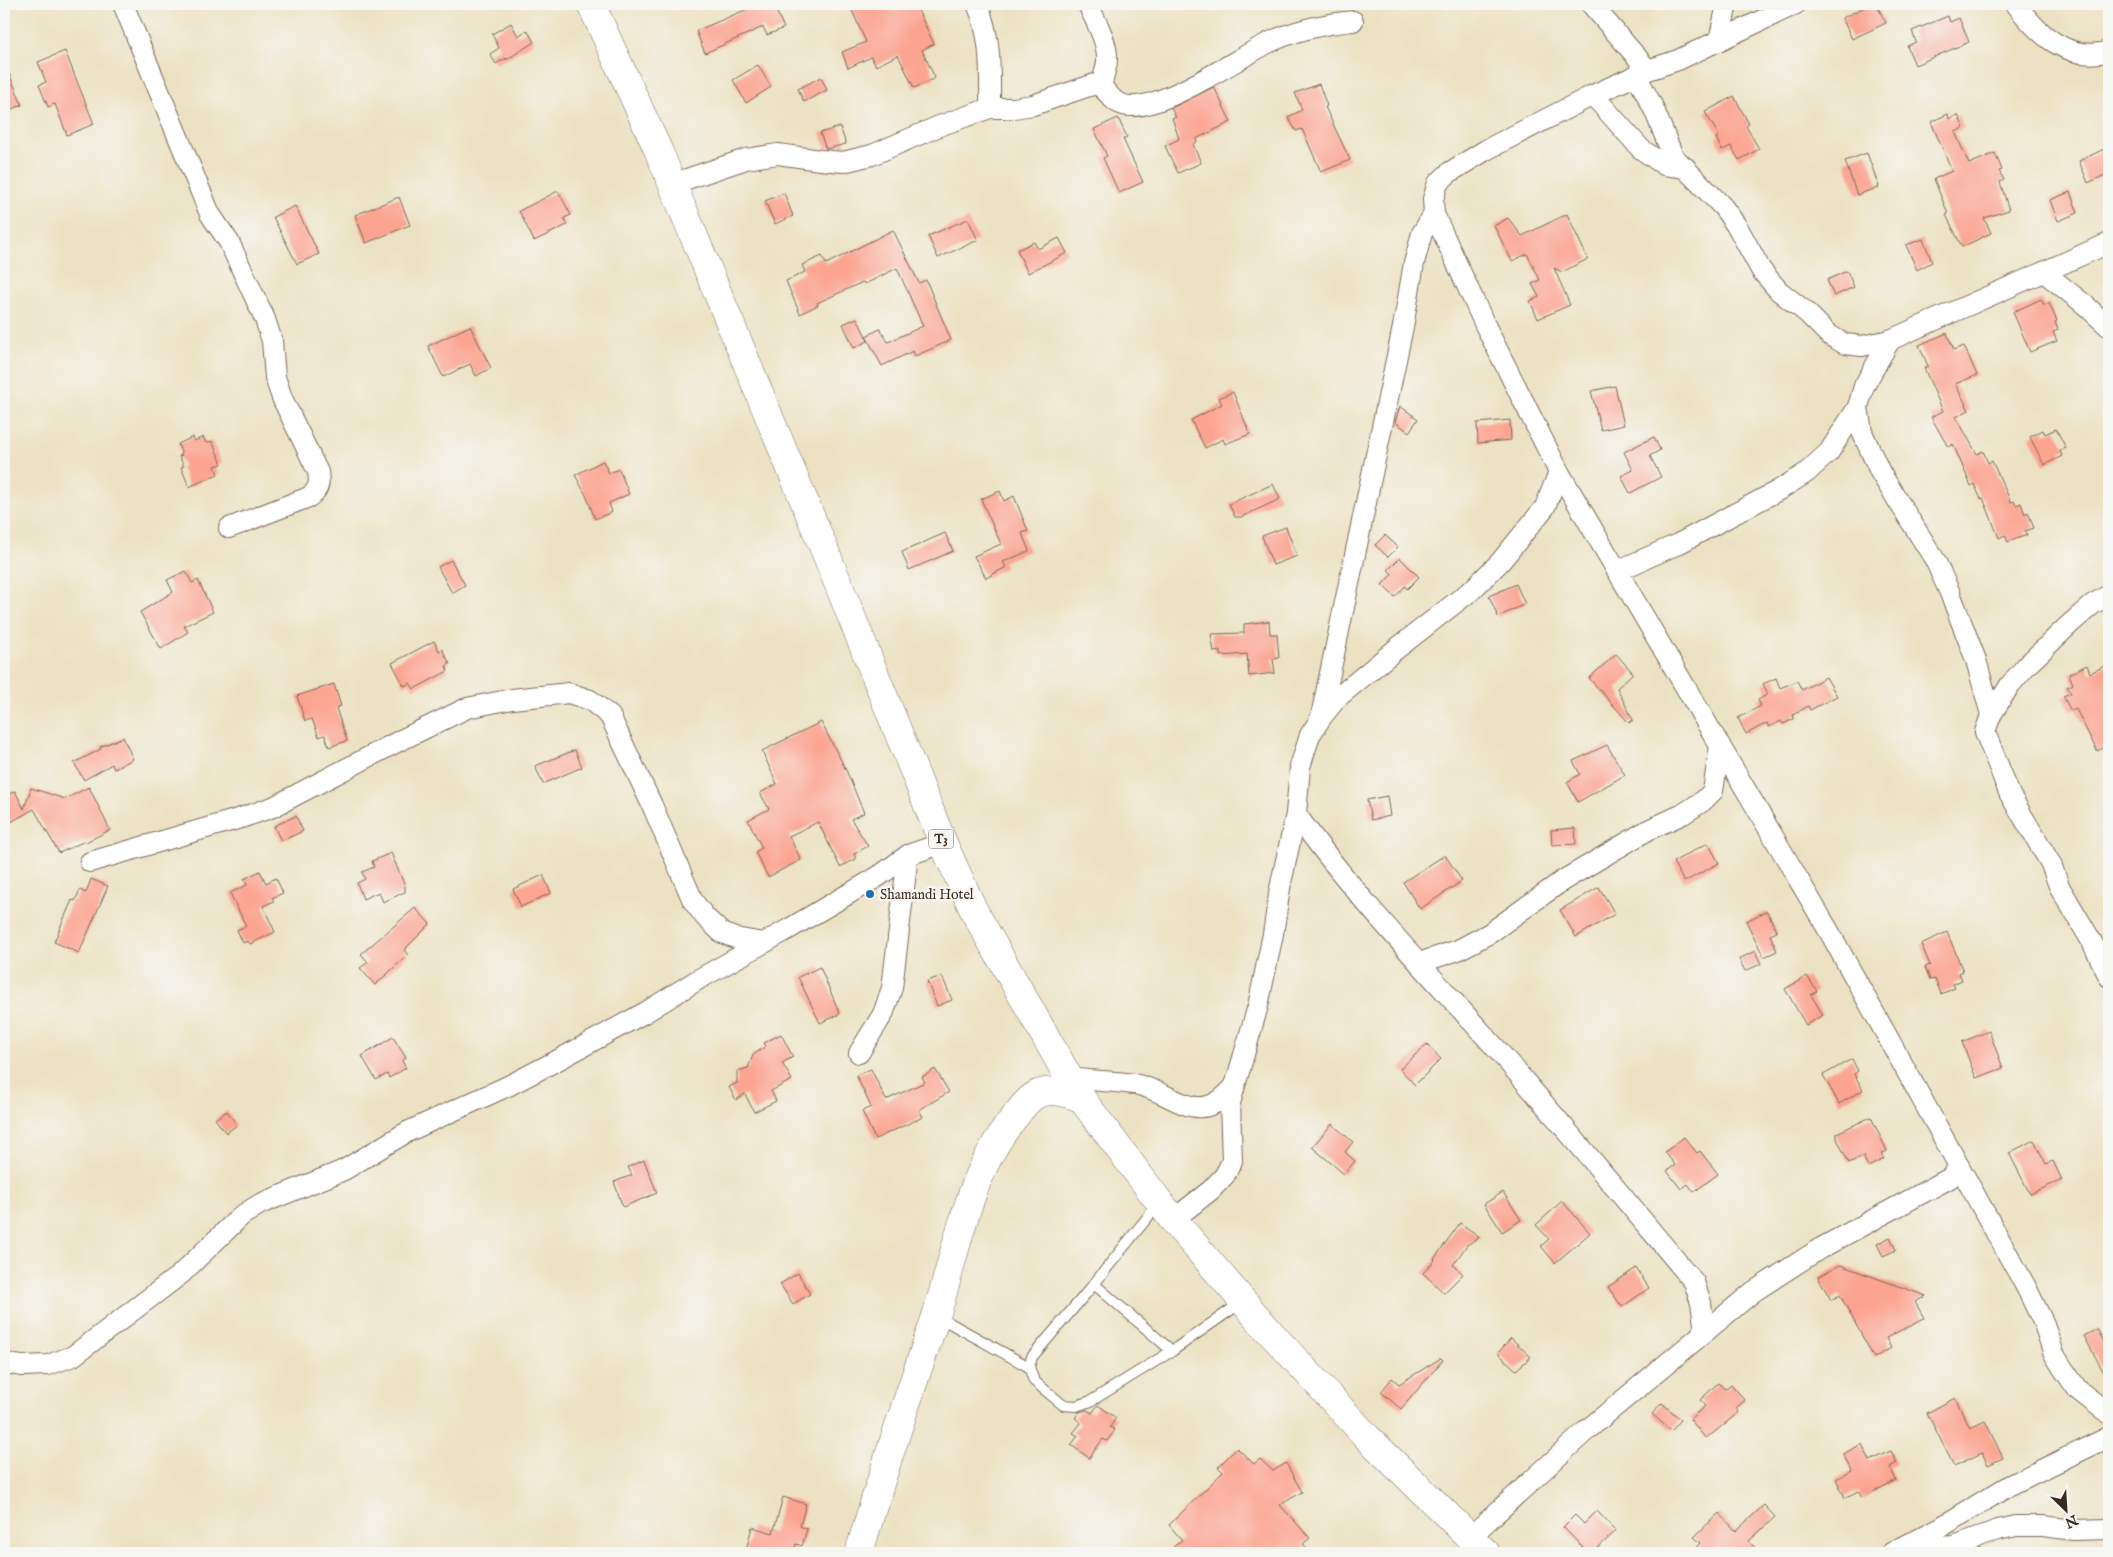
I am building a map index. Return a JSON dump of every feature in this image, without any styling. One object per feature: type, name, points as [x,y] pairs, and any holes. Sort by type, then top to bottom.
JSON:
[{"type":"main road","name":"T3","points":[[591,4],[672,184],[827,556],[943,843],[974,911],[1075,1088],[1167,1211],[1244,1302],[1368,1438],[1478,1545]]},
{"type":"main road","points":[[859,1553],[890,1449],[936,1316],[975,1187],[983,1167],[999,1139],[1032,1097],[1046,1092],[1062,1092],[1075,1088]]},
{"type":"street","points":[[123,4],[210,214],[229,242],[265,319],[272,341],[277,384],[320,480],[315,492],[309,497],[229,528]]},
{"type":"street","points":[[977,4],[985,21],[988,39],[990,108]]},
{"type":"street","points":[[1088,4],[1106,48],[1107,66],[1102,80],[1102,87]]},
{"type":"street","points":[[1591,4],[1642,72],[1653,108],[1673,156],[1723,207],[1738,228],[1761,270],[1779,291],[1806,312],[1830,335],[1845,344],[1862,346],[1890,340],[2045,273],[2109,243]]},
{"type":"street","points":[[1718,42],[1727,4]]},
{"type":"street","points":[[1796,4],[1678,60],[1642,72],[1593,95],[1486,150],[1450,172],[1438,183],[1433,199],[1434,214],[1485,324],[1560,472],[1886,1033],[2026,1287],[2044,1324],[2054,1354],[2078,1390],[2109,1414]]},
{"type":"street","points":[[2016,4],[2038,31],[2065,49],[2084,54],[2102,54],[2109,51]]},
{"type":"street","points":[[672,184],[746,159],[778,154],[843,162],[872,155],[939,126],[990,108],[1014,108],[1061,97],[1075,90],[1095,84],[1102,87],[1114,102],[1123,105],[1140,106],[1151,104],[1208,77],[1268,43],[1325,24],[1352,21]]},
{"type":"street","points":[[1593,95],[1641,149],[1664,165],[1686,168]]},
{"type":"street","points":[[1321,718],[1403,327],[1414,263],[1422,233],[1434,214]]},
{"type":"street","points":[[2045,273],[2091,309],[2109,327]]},
{"type":"street","points":[[1618,571],[1678,544],[1779,490],[1806,473],[1829,452],[1858,407],[1864,386],[1890,340]]},
{"type":"street","points":[[1858,407],[1862,432],[1880,472],[1935,560],[1950,593],[1976,660],[1991,715]]},
{"type":"street","points":[[1167,1211],[1211,1190],[1225,1175],[1232,1161],[1230,1103],[1258,1006],[1296,814],[1300,767],[1310,735],[1338,698],[1473,588],[1501,561],[1545,507],[1560,472]]},
{"type":"street","points":[[2109,595],[2093,604],[2026,666],[2010,685],[1991,715],[1985,732],[2010,795],[2051,864],[2063,893],[2092,942],[2109,977]]},
{"type":"street","points":[[90,862],[273,807],[399,741],[467,708],[512,699],[568,693],[590,700],[610,716],[652,805],[693,901],[705,917],[722,932],[735,938],[764,943]]},
{"type":"street","points":[[1419,964],[1458,950],[1490,934],[1562,881],[1641,834],[1683,814],[1703,801],[1712,791],[1720,745]]},
{"type":"street","points":[[1296,814],[1336,868],[1419,964],[1523,1079],[1694,1282],[1701,1303],[1705,1331]]},
{"type":"street","points":[[4,1363],[22,1366],[48,1365],[73,1356],[181,1274],[241,1216],[254,1208],[344,1170],[407,1132],[510,1085],[646,1012],[699,979],[879,876],[908,855],[943,843]]},
{"type":"street","points":[[859,1053],[883,1014],[892,988],[908,855]]},
{"type":"street","points":[[1075,1088],[1146,1087],[1194,1108],[1208,1106],[1223,1100],[1233,1088]]},
{"type":"street","points":[[1478,1545],[1587,1430],[1753,1292],[1821,1248],[1950,1178],[1959,1167]]},
{"type":"street","points":[[1896,1551],[1941,1527],[2010,1484],[2109,1437]]},
{"type":"street","points":[[1896,1551],[1954,1546],[1998,1530],[2016,1526],[2043,1526],[2074,1530],[2109,1529]]},
{"type":"lane","points":[[1167,1211],[1094,1284],[1032,1357],[1029,1367],[1034,1382],[1063,1405],[1076,1406],[1091,1401],[1172,1351],[1244,1302]]},
{"type":"lane","points":[[1094,1284],[1172,1351]]},
{"type":"lane","points":[[936,1316],[1029,1367]]},
{"type":"building","points":[[759,4],[773,4],[784,28],[767,35],[763,27],[705,53],[696,31]]},
{"type":"building","points":[[849,4],[915,4],[934,44],[922,50],[935,78],[914,88],[898,55],[876,66],[871,57],[848,68],[842,52],[866,42]]},
{"type":"building","points":[[1871,4],[1876,4],[1886,23],[1852,39],[1842,18]]},
{"type":"building","points":[[1948,16],[1950,22],[1959,18],[1969,42],[1915,65],[1907,46],[1916,42],[1912,31]]},
{"type":"building","points":[[511,23],[518,36],[527,30],[534,42],[506,60],[506,58],[496,64],[490,54],[499,48],[492,34]]},
{"type":"building","points":[[65,51],[94,124],[67,135],[55,104],[48,107],[39,85],[46,82],[38,62]]},
{"type":"building","points":[[4,61],[22,105],[7,111],[4,103]]},
{"type":"building","points":[[758,65],[771,87],[746,103],[733,80]]},
{"type":"building","points":[[821,77],[827,90],[804,102],[798,89]]},
{"type":"building","points":[[1319,84],[1327,106],[1325,107],[1350,160],[1321,172],[1302,129],[1296,131],[1288,117],[1302,110],[1295,93]]},
{"type":"building","points":[[1214,87],[1231,122],[1196,139],[1197,142],[1193,144],[1201,163],[1178,173],[1165,146],[1179,139],[1172,118],[1176,117],[1171,108]]},
{"type":"building","points":[[1734,96],[1749,124],[1746,126],[1759,149],[1739,160],[1731,146],[1722,150],[1716,138],[1719,136],[1705,112]]},
{"type":"building","points":[[1948,114],[1949,119],[1958,115],[1964,128],[1955,132],[1969,164],[1995,153],[2002,170],[1999,171],[2004,180],[2000,182],[2009,210],[1984,218],[1991,233],[1962,247],[1946,215],[1948,214],[1934,179],[1952,171],[1931,122]]},
{"type":"building","points":[[1118,118],[1127,137],[1123,139],[1143,182],[1119,193],[1103,158],[1107,156],[1094,129]]},
{"type":"building","points":[[840,127],[846,144],[826,149],[820,133]]},
{"type":"building","points":[[2104,149],[2109,159],[2109,173],[2088,183],[2079,161]]},
{"type":"building","points":[[1867,153],[1879,187],[1857,195],[1845,161]]},
{"type":"building","points":[[558,191],[571,215],[564,218],[567,225],[534,241],[519,211]]},
{"type":"building","points":[[2070,192],[2078,213],[2058,221],[2050,200]]},
{"type":"building","points":[[784,193],[793,216],[775,224],[765,201]]},
{"type":"building","points":[[399,197],[410,225],[366,243],[355,215]]},
{"type":"building","points":[[295,206],[319,254],[297,264],[273,217]]},
{"type":"building","points":[[1567,214],[1588,259],[1562,272],[1554,268],[1570,305],[1538,319],[1530,301],[1539,297],[1532,284],[1540,280],[1527,254],[1512,261],[1494,226],[1508,218],[1522,236]]},
{"type":"building","points":[[968,219],[978,240],[938,258],[928,236]]},
{"type":"building","points":[[893,230],[919,283],[926,280],[951,340],[915,356],[913,351],[882,366],[866,336],[880,329],[888,342],[923,326],[897,268],[865,284],[863,282],[817,303],[818,305],[800,314],[786,281],[805,272],[802,265],[822,256],[826,264]]},
{"type":"building","points":[[1059,238],[1067,253],[1028,273],[1017,250],[1034,242],[1038,249]]},
{"type":"building","points":[[1923,239],[1932,262],[1917,270],[1906,245]]},
{"type":"building","points":[[1847,271],[1854,287],[1834,296],[1827,280]]},
{"type":"building","points":[[2041,299],[2044,305],[2049,303],[2057,321],[2055,322],[2058,330],[2053,332],[2057,341],[2030,352],[2013,312]]},
{"type":"building","points":[[857,318],[868,341],[854,348],[843,324]]},
{"type":"building","points":[[470,326],[491,368],[476,376],[470,364],[443,377],[428,346]]},
{"type":"building","points":[[1947,333],[1954,350],[1964,346],[1977,375],[1955,384],[1969,410],[1956,417],[1977,454],[1983,451],[1988,463],[1992,461],[2011,502],[2014,501],[2016,505],[2021,503],[2025,514],[2028,512],[2034,528],[2025,531],[2027,535],[2008,542],[2005,535],[1999,538],[1983,498],[1981,499],[1974,484],[1971,486],[1953,444],[1948,447],[1931,417],[1943,411],[1924,368],[1928,366],[1919,345]]},
{"type":"building","points":[[1615,386],[1624,425],[1601,430],[1591,391]]},
{"type":"building","points":[[1233,392],[1250,434],[1225,444],[1223,439],[1205,448],[1191,420],[1222,404],[1219,398]]},
{"type":"building","points":[[1400,406],[1418,419],[1409,432],[1395,422]]},
{"type":"building","points":[[1510,420],[1511,440],[1478,443],[1477,423]]},
{"type":"building","points":[[2056,429],[2066,448],[2060,451],[2062,456],[2044,465],[2030,437],[2043,430],[2045,434]]},
{"type":"building","points":[[193,437],[195,441],[203,437],[206,443],[212,441],[222,464],[215,466],[218,474],[189,487],[181,467],[184,466],[179,456],[182,455],[178,444]]},
{"type":"building","points":[[1654,437],[1660,450],[1650,456],[1661,477],[1630,493],[1621,476],[1633,470],[1624,452]]},
{"type":"building","points":[[603,461],[609,473],[619,469],[629,494],[609,503],[612,512],[595,519],[586,495],[575,475]]},
{"type":"building","points":[[1273,484],[1280,499],[1241,517],[1235,517],[1229,504]]},
{"type":"building","points":[[1000,491],[1004,501],[1014,496],[1028,531],[1022,533],[1029,551],[1003,562],[1006,567],[986,578],[974,556],[1001,544],[981,499]]},
{"type":"building","points":[[1286,527],[1297,556],[1273,565],[1262,536]]},
{"type":"building","points":[[945,533],[953,551],[909,570],[902,552]]},
{"type":"building","points":[[1385,535],[1398,547],[1388,557],[1375,545]]},
{"type":"building","points":[[1400,558],[1419,577],[1407,589],[1405,586],[1395,597],[1382,585],[1392,574],[1388,570]]},
{"type":"building","points":[[451,560],[465,585],[452,593],[438,567]]},
{"type":"building","points":[[186,571],[192,583],[198,580],[213,612],[184,626],[188,632],[161,649],[140,612],[173,592],[167,580]]},
{"type":"building","points":[[1516,584],[1525,604],[1498,617],[1489,596]]},
{"type":"building","points":[[1269,621],[1270,634],[1277,634],[1279,658],[1273,659],[1275,673],[1249,676],[1247,654],[1220,656],[1220,651],[1214,652],[1211,634],[1244,633],[1244,624]]},
{"type":"building","points":[[434,641],[439,651],[442,649],[450,664],[446,666],[448,671],[414,689],[410,683],[404,686],[392,663]]},
{"type":"building","points":[[1616,654],[1633,673],[1617,688],[1633,720],[1629,723],[1589,678]]},
{"type":"building","points":[[2109,664],[2109,745],[2097,751],[2076,709],[2071,711],[2063,696],[2071,693],[2067,687],[2073,684],[2069,674],[2087,665],[2090,673]]},
{"type":"building","points":[[1826,677],[1837,696],[1810,710],[1808,706],[1793,715],[1794,719],[1783,724],[1781,721],[1769,727],[1767,723],[1746,734],[1738,718],[1761,706],[1758,700],[1768,694],[1763,684],[1776,678],[1780,688],[1797,681],[1802,690]]},
{"type":"building","points":[[334,684],[341,706],[336,708],[347,741],[329,747],[325,735],[319,737],[312,719],[305,721],[297,696]]},
{"type":"building","points":[[821,722],[846,770],[864,813],[851,819],[868,846],[854,854],[856,859],[840,867],[818,822],[789,836],[801,860],[768,877],[755,852],[762,848],[748,820],[769,809],[760,793],[777,784],[762,751]]},
{"type":"building","points":[[123,737],[133,759],[114,769],[112,764],[84,780],[74,763],[101,749],[100,747]]},
{"type":"building","points":[[1607,745],[1625,775],[1578,802],[1567,782],[1580,774],[1573,761]]},
{"type":"building","points":[[575,750],[582,767],[543,784],[535,766]]},
{"type":"building","points":[[89,787],[110,830],[86,842],[59,853],[34,809],[4,826],[4,797],[15,791],[24,809],[31,788],[65,799]]},
{"type":"building","points":[[1387,796],[1390,816],[1371,820],[1367,800]]},
{"type":"building","points":[[296,816],[303,831],[281,841],[274,826]]},
{"type":"building","points":[[1575,828],[1576,844],[1552,845],[1551,830]]},
{"type":"building","points":[[1708,843],[1719,863],[1684,882],[1673,862]]},
{"type":"building","points":[[391,853],[405,886],[405,892],[383,902],[379,892],[363,899],[357,883],[365,879],[362,872],[374,867],[372,861]]},
{"type":"building","points":[[1445,855],[1462,881],[1420,909],[1403,882]]},
{"type":"building","points":[[260,871],[266,883],[276,878],[283,893],[272,898],[274,901],[263,906],[275,932],[250,944],[248,941],[243,943],[237,930],[246,926],[230,893],[247,885],[244,879]]},
{"type":"building","points":[[543,875],[551,893],[521,907],[513,889]]},
{"type":"building","points":[[91,879],[108,886],[79,953],[54,942],[72,900],[75,901],[80,890],[86,893]]},
{"type":"building","points":[[1599,887],[1615,914],[1576,937],[1560,910]]},
{"type":"building","points":[[415,908],[430,924],[404,950],[408,955],[375,985],[360,968],[368,962],[361,954]]},
{"type":"building","points":[[1767,911],[1777,932],[1770,935],[1777,951],[1764,957],[1746,921]]},
{"type":"building","points":[[1947,932],[1963,971],[1959,973],[1962,980],[1953,984],[1955,988],[1941,994],[1935,979],[1930,980],[1925,967],[1930,965],[1921,944]]},
{"type":"building","points":[[1755,951],[1761,964],[1745,971],[1739,959]]},
{"type":"building","points":[[820,967],[840,1014],[820,1023],[798,977]]},
{"type":"building","points":[[942,976],[952,1000],[937,1006],[927,981]]},
{"type":"building","points":[[1807,976],[1817,991],[1811,995],[1823,1015],[1806,1025],[1785,989]]},
{"type":"building","points":[[1989,1031],[2003,1068],[1976,1078],[1962,1042]]},
{"type":"building","points":[[781,1034],[793,1057],[782,1063],[792,1080],[771,1091],[776,1101],[754,1112],[745,1094],[736,1100],[729,1087],[737,1083],[737,1071],[748,1068],[753,1055],[766,1046],[764,1043]]},
{"type":"building","points":[[393,1037],[406,1058],[402,1061],[406,1068],[389,1078],[387,1074],[376,1080],[362,1056]]},
{"type":"building","points":[[1427,1044],[1441,1059],[1415,1085],[1400,1069]]},
{"type":"building","points":[[1852,1059],[1858,1071],[1854,1074],[1863,1090],[1839,1104],[1823,1075]]},
{"type":"building","points":[[871,1069],[886,1100],[925,1082],[922,1077],[935,1069],[949,1092],[919,1110],[923,1117],[875,1139],[862,1111],[871,1107],[856,1075]]},
{"type":"building","points":[[227,1111],[237,1125],[226,1133],[215,1119]]},
{"type":"building","points":[[1871,1117],[1887,1151],[1881,1154],[1884,1159],[1868,1167],[1863,1156],[1849,1163],[1837,1139],[1837,1133]]},
{"type":"building","points":[[1332,1124],[1353,1142],[1345,1152],[1355,1161],[1344,1174],[1312,1147]]},
{"type":"building","points":[[1684,1137],[1697,1153],[1700,1151],[1718,1174],[1694,1192],[1688,1184],[1681,1189],[1667,1171],[1675,1165],[1665,1152]]},
{"type":"building","points":[[2034,1140],[2046,1164],[2053,1161],[2062,1180],[2030,1194],[2009,1153]]},
{"type":"building","points":[[644,1160],[657,1193],[623,1207],[614,1182],[632,1175],[628,1167]]},
{"type":"building","points":[[1503,1192],[1521,1220],[1502,1232],[1484,1204]]},
{"type":"building","points":[[1562,1201],[1590,1233],[1555,1263],[1541,1246],[1549,1239],[1536,1225]]},
{"type":"building","points":[[1460,1223],[1480,1237],[1467,1245],[1453,1265],[1463,1274],[1444,1293],[1423,1273],[1435,1260]]},
{"type":"building","points":[[1890,1237],[1896,1250],[1883,1256],[1877,1244]]},
{"type":"building","points":[[1840,1265],[1926,1296],[1915,1302],[1924,1318],[1886,1338],[1891,1348],[1874,1358],[1840,1295],[1831,1300],[1818,1277]]},
{"type":"building","points":[[1636,1268],[1649,1288],[1622,1307],[1608,1287]]},
{"type":"building","points":[[798,1273],[810,1294],[793,1304],[780,1284]]},
{"type":"building","points":[[2097,1329],[2109,1351],[2109,1382],[2084,1336]]},
{"type":"building","points":[[1511,1338],[1531,1357],[1516,1370],[1498,1353]]},
{"type":"building","points":[[1441,1358],[1443,1360],[1401,1409],[1381,1392],[1392,1378],[1399,1384]]},
{"type":"building","points":[[1718,1383],[1725,1389],[1731,1384],[1745,1400],[1736,1408],[1739,1412],[1706,1439],[1690,1419],[1705,1406],[1700,1400]]},
{"type":"building","points":[[1955,1398],[1970,1428],[1985,1421],[2003,1458],[1988,1465],[1982,1453],[1954,1466],[1927,1413]]},
{"type":"building","points":[[1662,1403],[1681,1420],[1671,1431],[1652,1414]]},
{"type":"building","points":[[1098,1405],[1116,1418],[1110,1427],[1115,1430],[1107,1441],[1103,1439],[1089,1458],[1071,1445],[1078,1436],[1073,1433],[1081,1423],[1075,1418],[1079,1412],[1087,1410],[1092,1413]]},
{"type":"building","points":[[1862,1444],[1870,1461],[1891,1451],[1897,1463],[1890,1467],[1896,1480],[1862,1498],[1858,1491],[1845,1498],[1836,1479],[1852,1471],[1843,1454]]},
{"type":"building","points":[[1237,1448],[1254,1464],[1260,1459],[1273,1471],[1286,1463],[1302,1492],[1280,1505],[1310,1538],[1303,1544],[1312,1553],[1166,1553],[1182,1540],[1169,1525],[1223,1472],[1218,1467]]},
{"type":"building","points":[[783,1497],[806,1504],[800,1526],[807,1529],[802,1546],[796,1544],[793,1553],[758,1553],[746,1550],[752,1527],[773,1533]]},
{"type":"building","points":[[1764,1505],[1775,1517],[1749,1541],[1759,1553],[1691,1553],[1701,1543],[1694,1537],[1719,1513],[1736,1531]]},
{"type":"building","points":[[1597,1511],[1616,1531],[1592,1553],[1588,1553],[1563,1527],[1575,1515],[1584,1524]]},
{"type":"place","name":"Shamandi Hotel","points":[[870,894]]}]
